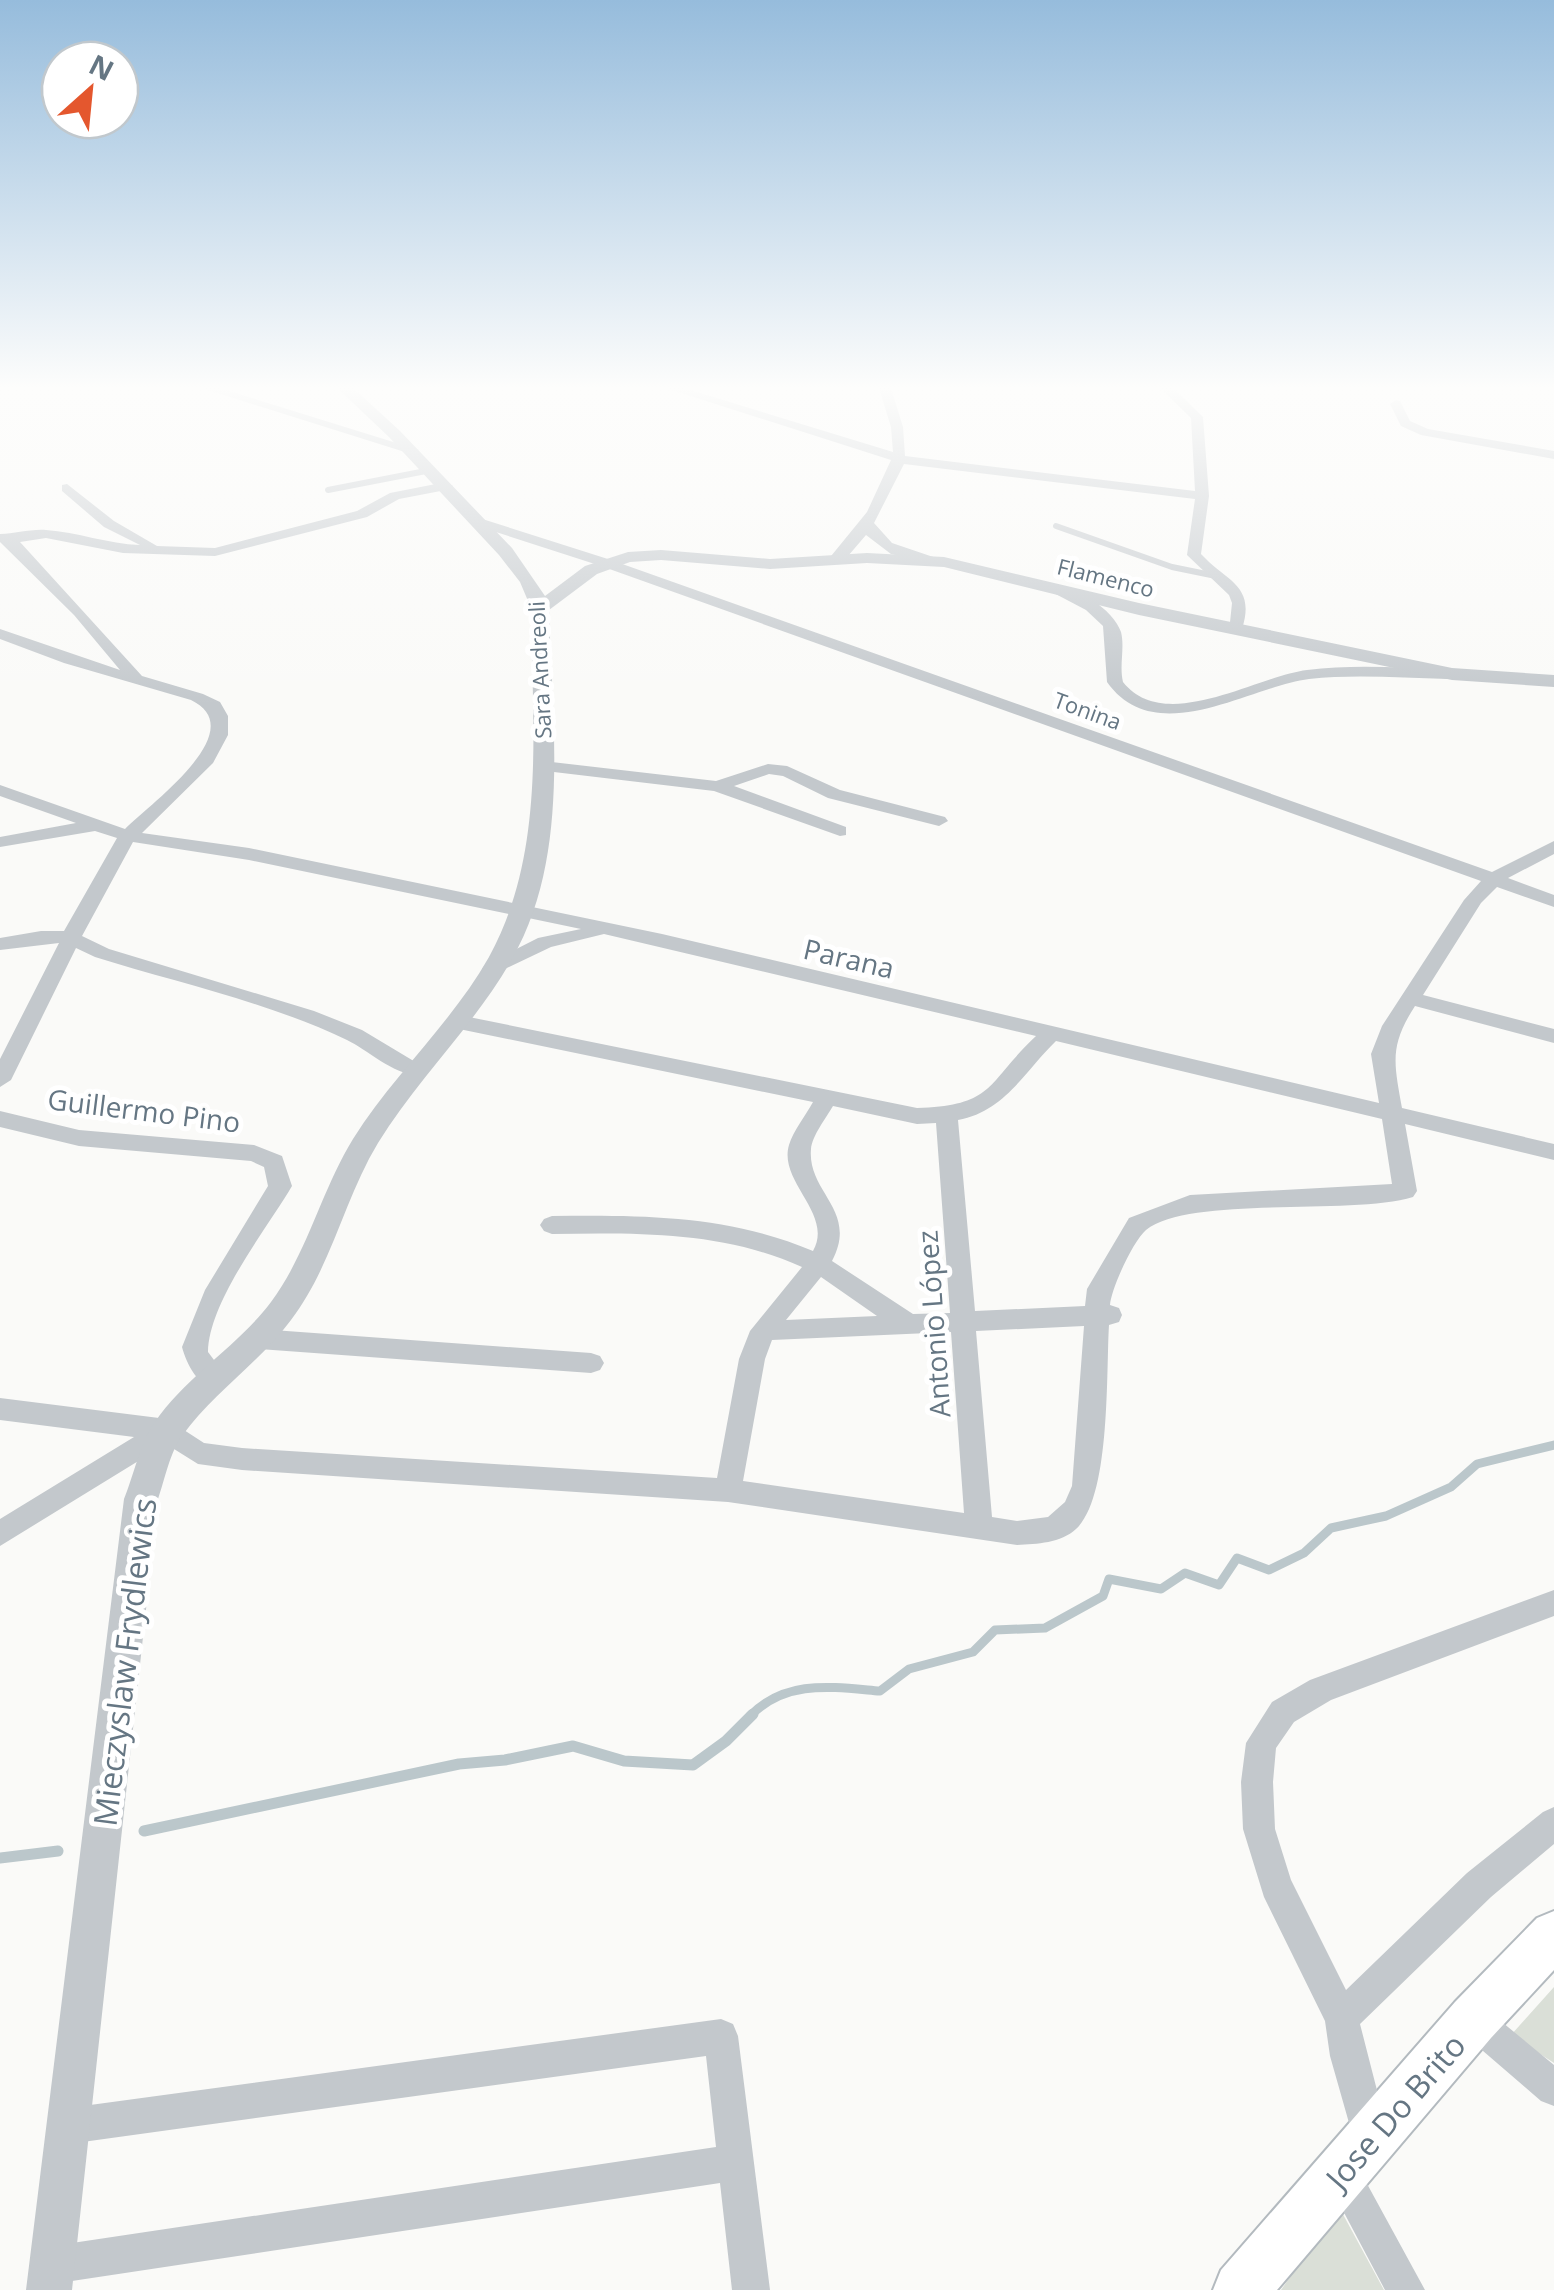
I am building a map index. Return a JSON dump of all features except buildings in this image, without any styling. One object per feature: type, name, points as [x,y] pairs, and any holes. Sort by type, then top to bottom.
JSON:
[{"type":"main road","name":"Jose Do Brito","points":[[1240,2290],[1473,2020],[1554,1936]]},
{"type":"street","points":[[72,492],[109,524],[162,551]]},
{"type":"street","points":[[4,536],[14,540],[31,534],[162,551],[236,549],[362,514],[394,496],[415,492]]},
{"type":"street","name":"Sara Andreoli","points":[[451,492],[524,571],[540,608],[543,766],[540,815],[522,910]]},
{"type":"street","points":[[834,561],[867,523],[882,492]]},
{"type":"street","points":[[1169,492],[1202,496]]},
{"type":"street","points":[[1202,492],[1194,555],[1238,594],[1242,603],[1234,630]]},
{"type":"street","name":"Tonina","points":[[476,521],[606,562],[1554,901]]},
{"type":"street","points":[[867,523],[870,534],[882,544],[944,562]]},
{"type":"street","points":[[4,536],[138,679]]},
{"type":"street","name":"Flamenco","points":[[540,608],[576,579],[606,562],[661,556],[770,564],[878,558],[944,562],[1234,630],[1452,674],[1554,682]]},
{"type":"street","points":[[1052,587],[1101,614],[1109,623],[1115,636],[1110,669],[1120,688],[1144,703],[1206,708],[1280,678],[1318,674],[1452,674]]},
{"type":"street","points":[[0,634],[197,697],[214,705],[220,716],[220,735],[207,759],[128,836],[96,888],[0,1080]]},
{"type":"street","points":[[543,766],[717,786],[840,832]]},
{"type":"street","points":[[717,786],[768,769],[787,770],[834,794],[939,821]]},
{"type":"street","name":"Parana","points":[[0,790],[128,836],[249,854],[617,930],[1554,1152]]},
{"type":"street","points":[[0,842],[96,824]]},
{"type":"street","points":[[0,1409],[167,1430],[198,1453],[242,1459],[728,1490],[1016,1533],[1048,1532],[1076,1514],[1086,1486],[1105,1316],[1099,1289],[1138,1224],[1190,1204],[1406,1191],[1382,1054],[1392,1026],[1474,900],[1495,878],[1554,847]]},
{"type":"street","name":"Mieczyslaw Frydlewics","points":[[51,2277],[141,1498],[167,1430],[281,1312],[316,1252],[362,1147],[416,1070],[459,1022],[522,910]]},
{"type":"street","points":[[492,969],[545,942],[578,933],[617,930]]},
{"type":"street","points":[[0,944],[46,935],[74,937],[102,953],[356,1035],[416,1070]]},
{"type":"street","points":[[1411,998],[1554,1036]]},
{"type":"street","points":[[459,1022],[917,1116],[948,1116],[978,1110],[994,1099],[1052,1033]]},
{"type":"street","points":[[728,1490],[752,1360],[764,1331],[818,1264],[830,1242],[824,1209],[804,1177],[799,1147],[826,1099]]},
{"type":"street","name":"Antonio López","points":[[948,1116],[979,1528]]},
{"type":"street","name":"Guillermo Pino","points":[[0,1120],[78,1138],[254,1152],[274,1162],[280,1186],[203,1321],[196,1347],[199,1361],[216,1380]]},
{"type":"street","points":[[552,1225],[664,1224],[720,1230],[818,1264],[910,1325]]},
{"type":"street","points":[[764,1331],[1105,1316]]},
{"type":"street","points":[[259,1338],[590,1363]]},
{"type":"street","points":[[0,1534],[167,1430]]},
{"type":"street","points":[[1406,2290],[1356,2156],[1342,2018],[1276,1885],[1259,1829],[1257,1782],[1261,1743],[1283,1712],[1321,1690],[1554,1603]]},
{"type":"street","points":[[1342,2018],[1478,1885],[1554,1823]]},
{"type":"street","points":[[1473,2020],[1554,2088]]},
{"type":"street","points":[[68,2126],[721,2036],[751,2290]]},
{"type":"street","points":[[51,2277],[737,2162]]},
{"type":"lane","points":[[1056,526],[1172,567],[1216,576]]},
{"type":"shaded area","points":[[1554,1987],[1554,2063],[1511,2035]]},
{"type":"shaded area","points":[[1339,2207],[1384,2290],[1281,2290]]},
{"type":"waterway","points":[[750,1716],[764,1704],[794,1691],[827,1687],[880,1691],[909,1669],[973,1652],[995,1630],[1045,1628],[1103,1596],[1109,1579],[1161,1589],[1185,1573],[1219,1585],[1237,1558],[1269,1570],[1304,1553],[1331,1528],[1386,1516],[1451,1487],[1477,1464],[1554,1445]]},
{"type":"waterway","points":[[144,1831],[459,1764],[505,1760],[573,1746],[624,1761],[693,1765],[726,1741],[753,1714]]},
{"type":"waterway","points":[[0,1858],[58,1851]]}]
